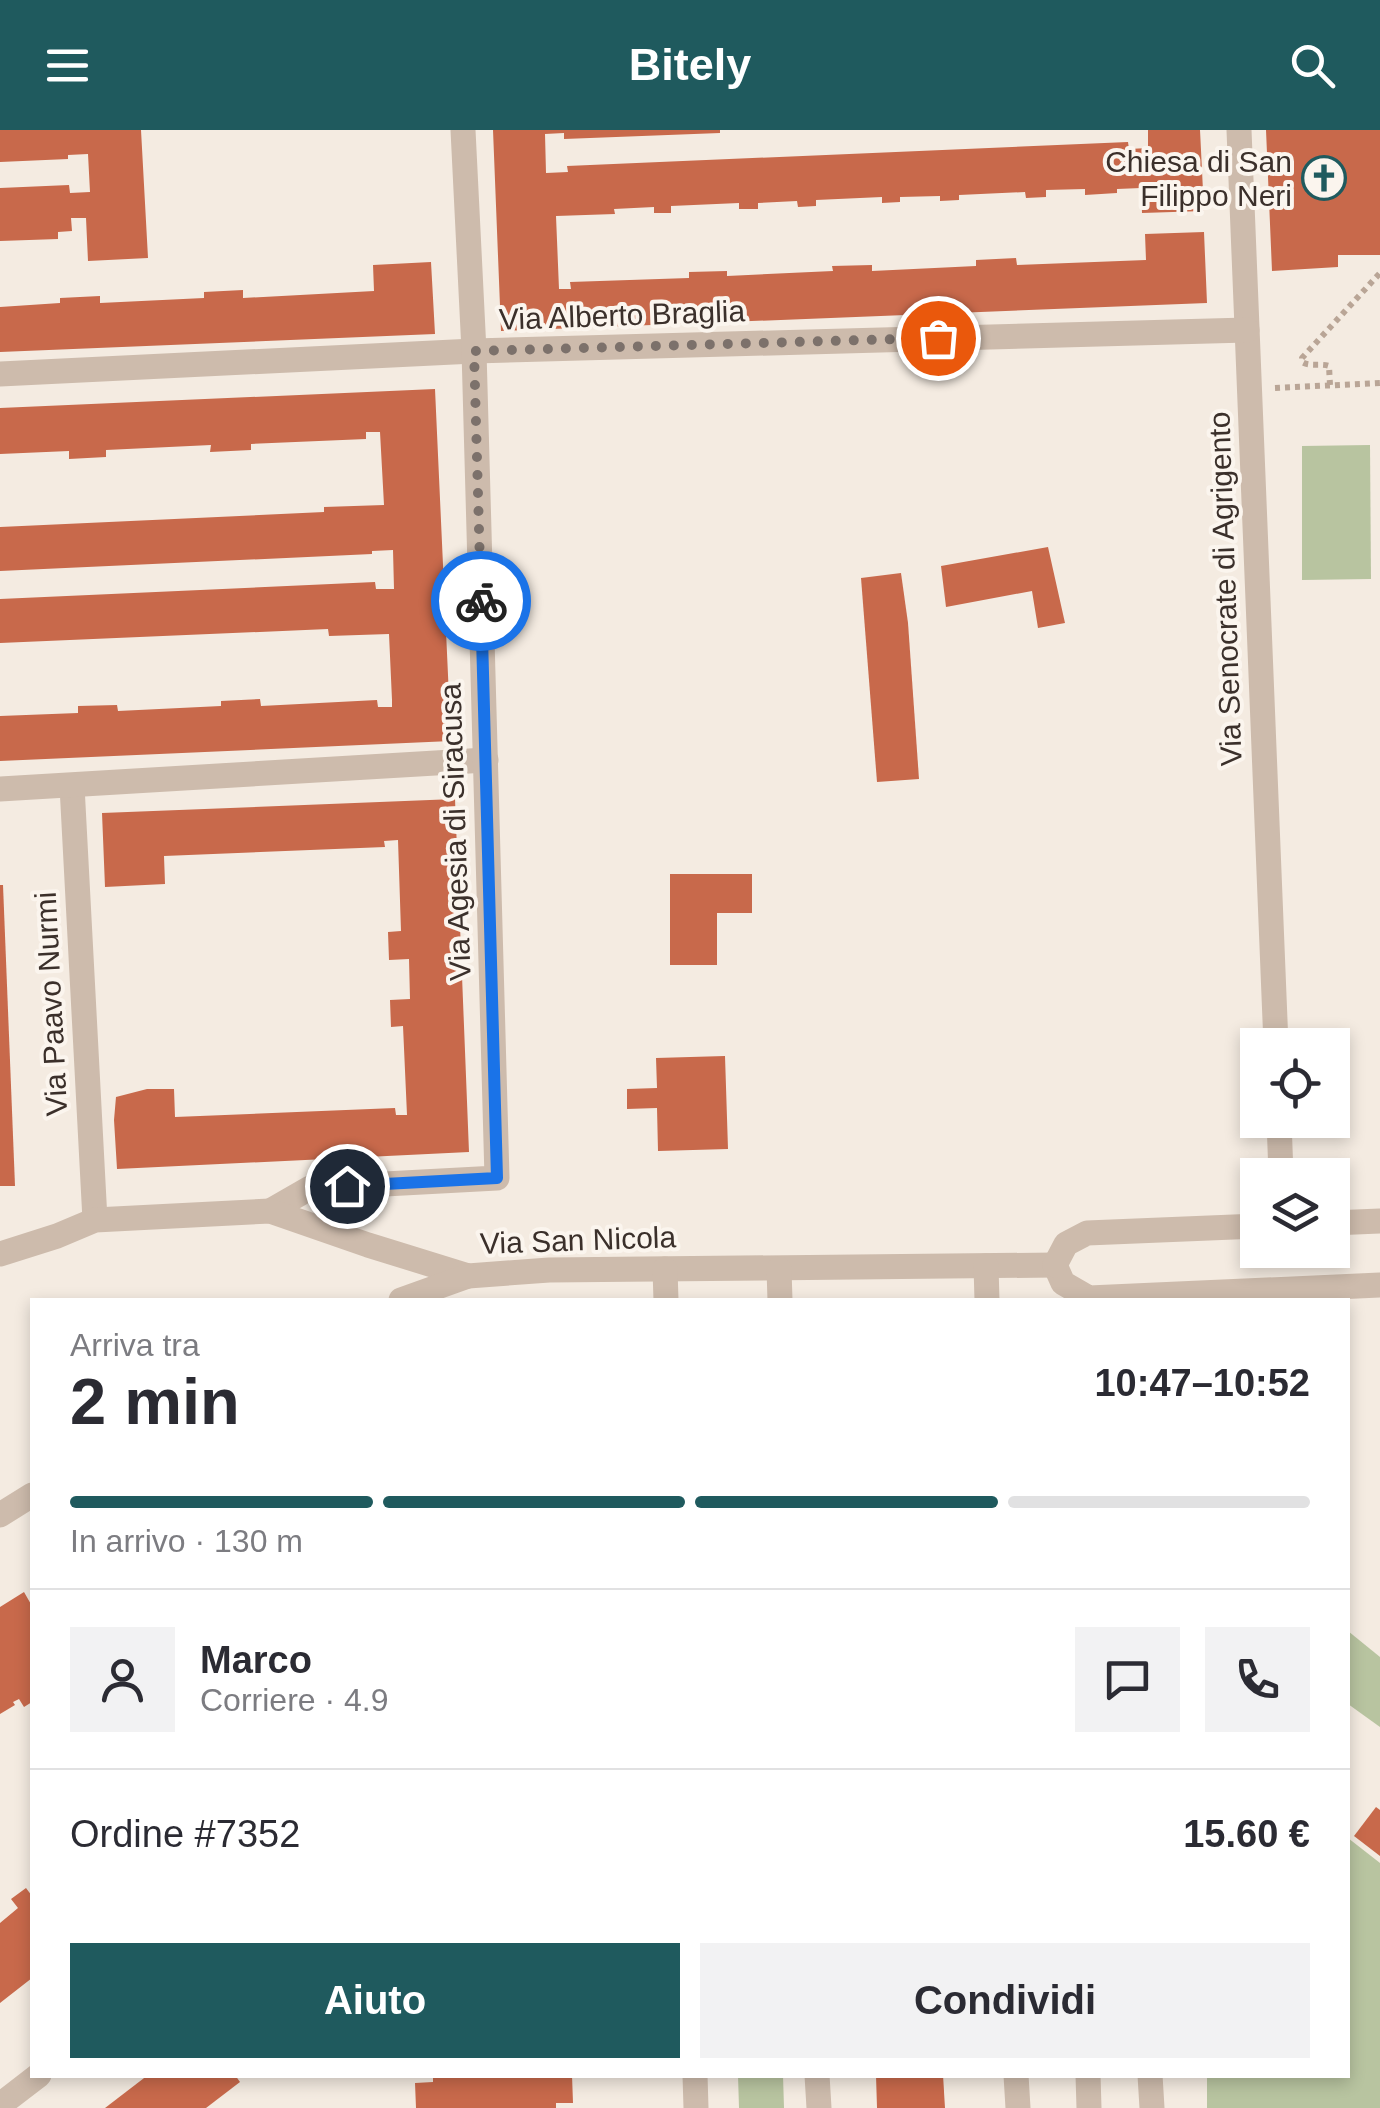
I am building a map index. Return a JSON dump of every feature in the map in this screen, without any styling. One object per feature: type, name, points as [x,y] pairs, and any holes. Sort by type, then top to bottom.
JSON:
[{"type":"street","name":"Via Agesia di Siracusa","points":[[270,1212],[310,1188],[497,1178],[474,351],[463,130]]},
{"type":"street","name":"Via Senocrate di Agrigento","points":[[1239,130],[1275,1028]]},
{"type":"street","name":"Via Alberto Braglia","points":[[0,374],[474,351],[1247,330]]},
{"type":"street","points":[[0,789],[486,760]]},
{"type":"street","name":"Via Paavo Nurmi","points":[[72,786],[95,1220]]},
{"type":"street","name":"Via San Nicola","points":[[0,1254],[95,1220],[270,1212],[468,1276],[549,1270],[1054,1265]]},
{"type":"street","points":[[1350,1222],[1380,1221]]},
{"type":"street","points":[[1056,1298],[1054,1265],[1066,1244],[1087,1234],[1240,1227]]},
{"type":"street","points":[[1054,1265],[1064,1283],[1088,1298],[1380,1285]]},
{"type":"street","points":[[986,1266],[987,1298]]},
{"type":"street","points":[[779,1268],[780,1298]]},
{"type":"street","points":[[665,1269],[666,1298]]},
{"type":"street","points":[[407,1298],[468,1276]]},
{"type":"street","points":[[0,1515],[30,1496]]},
{"type":"street","points":[[0,2106],[35,2078]]},
{"type":"street","points":[[695,2078],[696,2108]]},
{"type":"street","points":[[817,2078],[819,2108]]},
{"type":"street","points":[[1016,2078],[1018,2108]]},
{"type":"street","points":[[1088,2078],[1089,2108]]},
{"type":"street","points":[[1150,2078],[1152,2108]]},
{"type":"path","points":[[1330,385],[1329,366],[1306,365],[1302,358],[1380,272]]},
{"type":"path","points":[[1249,389],[1380,383]]},
{"type":"green space","points":[[1370,445],[1371,579],[1302,580],[1302,446]]},
{"type":"green space","points":[[1350,1633],[1380,1657],[1380,1727],[1350,1705]]},
{"type":"green space","points":[[1350,1840],[1380,1863],[1380,2108],[1207,2108],[1207,2078],[1350,2078]]},
{"type":"green space","points":[[738,2078],[783,2078],[784,2108],[739,2108]]},
{"type":"building","points":[[0,130],[141,130],[148,258],[88,261],[86,218],[71,218],[72,231],[58,232],[58,239],[0,241],[0,188],[69,185],[70,193],[90,192],[88,154],[68,155],[68,159],[0,162]]},
{"type":"building","points":[[493,130],[720,130],[564,139],[564,133],[545,134],[546,173],[568,172],[567,166],[1128,142],[1129,149],[1148,148],[1148,130],[1200,130],[1204,211],[1142,213],[1141,188],[1085,195],[1085,189],[1046,190],[1046,197],[1026,198],[1025,192],[959,195],[959,200],[940,201],[940,196],[900,197],[900,202],[882,203],[882,197],[816,200],[816,206],[798,207],[797,201],[758,203],[758,209],[739,209],[739,203],[671,206],[671,213],[654,213],[654,207],[614,209],[615,214],[556,216],[559,289],[571,289],[570,282],[689,278],[689,272],[727,271],[727,276],[833,271],[832,266],[872,265],[872,271],[976,266],[976,260],[1016,258],[1017,265],[1146,260],[1145,234],[1204,232],[1207,303],[501,331]]},
{"type":"building","name":"Chiesa di San Filippo Neri","points":[[1266,130],[1380,130],[1380,255],[1338,255],[1338,267],[1272,271]]},
{"type":"building","points":[[431,262],[435,334],[0,352],[0,307],[100,296],[100,303],[204,298],[204,292],[243,290],[243,298],[374,291],[373,265]]},
{"type":"building","points":[[435,389],[451,741],[0,761],[0,716],[78,713],[78,706],[117,705],[118,711],[221,706],[221,701],[260,699],[261,706],[377,700],[378,707],[392,707],[392,700],[389,634],[329,636],[328,629],[0,643],[0,599],[375,582],[376,589],[394,589],[393,550],[0,571],[0,527],[324,512],[324,507],[384,505],[380,432],[366,432],[366,439],[251,444],[251,450],[210,452],[211,445],[106,450],[106,457],[69,459],[69,451],[0,454],[0,408]]},
{"type":"building","points":[[1048,547],[1065,623],[1038,628],[1032,591],[946,607],[941,566]]},
{"type":"building","points":[[901,573],[919,779],[877,782],[861,578]]},
{"type":"building","points":[[455,799],[469,1152],[117,1169],[116,1097],[147,1089],[174,1089],[175,1117],[395,1108],[396,1115],[407,1115],[403,1026],[391,1027],[390,1000],[410,999],[409,959],[389,960],[388,932],[401,931],[398,840],[384,841],[385,847],[164,856],[165,884],[105,887],[102,813]]},
{"type":"building","points":[[670,874],[752,874],[752,913],[717,913],[717,965],[670,965]]},
{"type":"building","points":[[3,885],[15,1186],[0,1186]]},
{"type":"building","points":[[725,1056],[728,1149],[658,1151],[657,1108],[627,1109],[627,1089],[657,1088],[656,1058]]},
{"type":"building","points":[[24,1592],[30,1602],[30,1703],[24,1707],[19,1699],[0,1714],[0,1607]]},
{"type":"building","points":[[1376,1807],[1380,1810],[1380,1856],[1354,1836]]},
{"type":"building","points":[[26,1888],[30,1893],[30,1980],[0,2003],[0,1923],[18,1908],[11,1899]]},
{"type":"building","points":[[144,2078],[237,2078],[240,2082],[206,2108],[105,2108]]},
{"type":"building","points":[[433,2078],[572,2078],[573,2103],[556,2103],[556,2108],[416,2108],[415,2083],[433,2082]]},
{"type":"building","points":[[876,2078],[943,2078],[945,2108],[877,2108]]},
{"type":"way so far","points":[[481,601],[474,351],[938,338]]},
{"type":"place","name":"Chiesa di San Filippo Neri","points":[[1324,178]]},
{"type":"route","points":[[347,1186],[497,1178],[481,601]]}]
